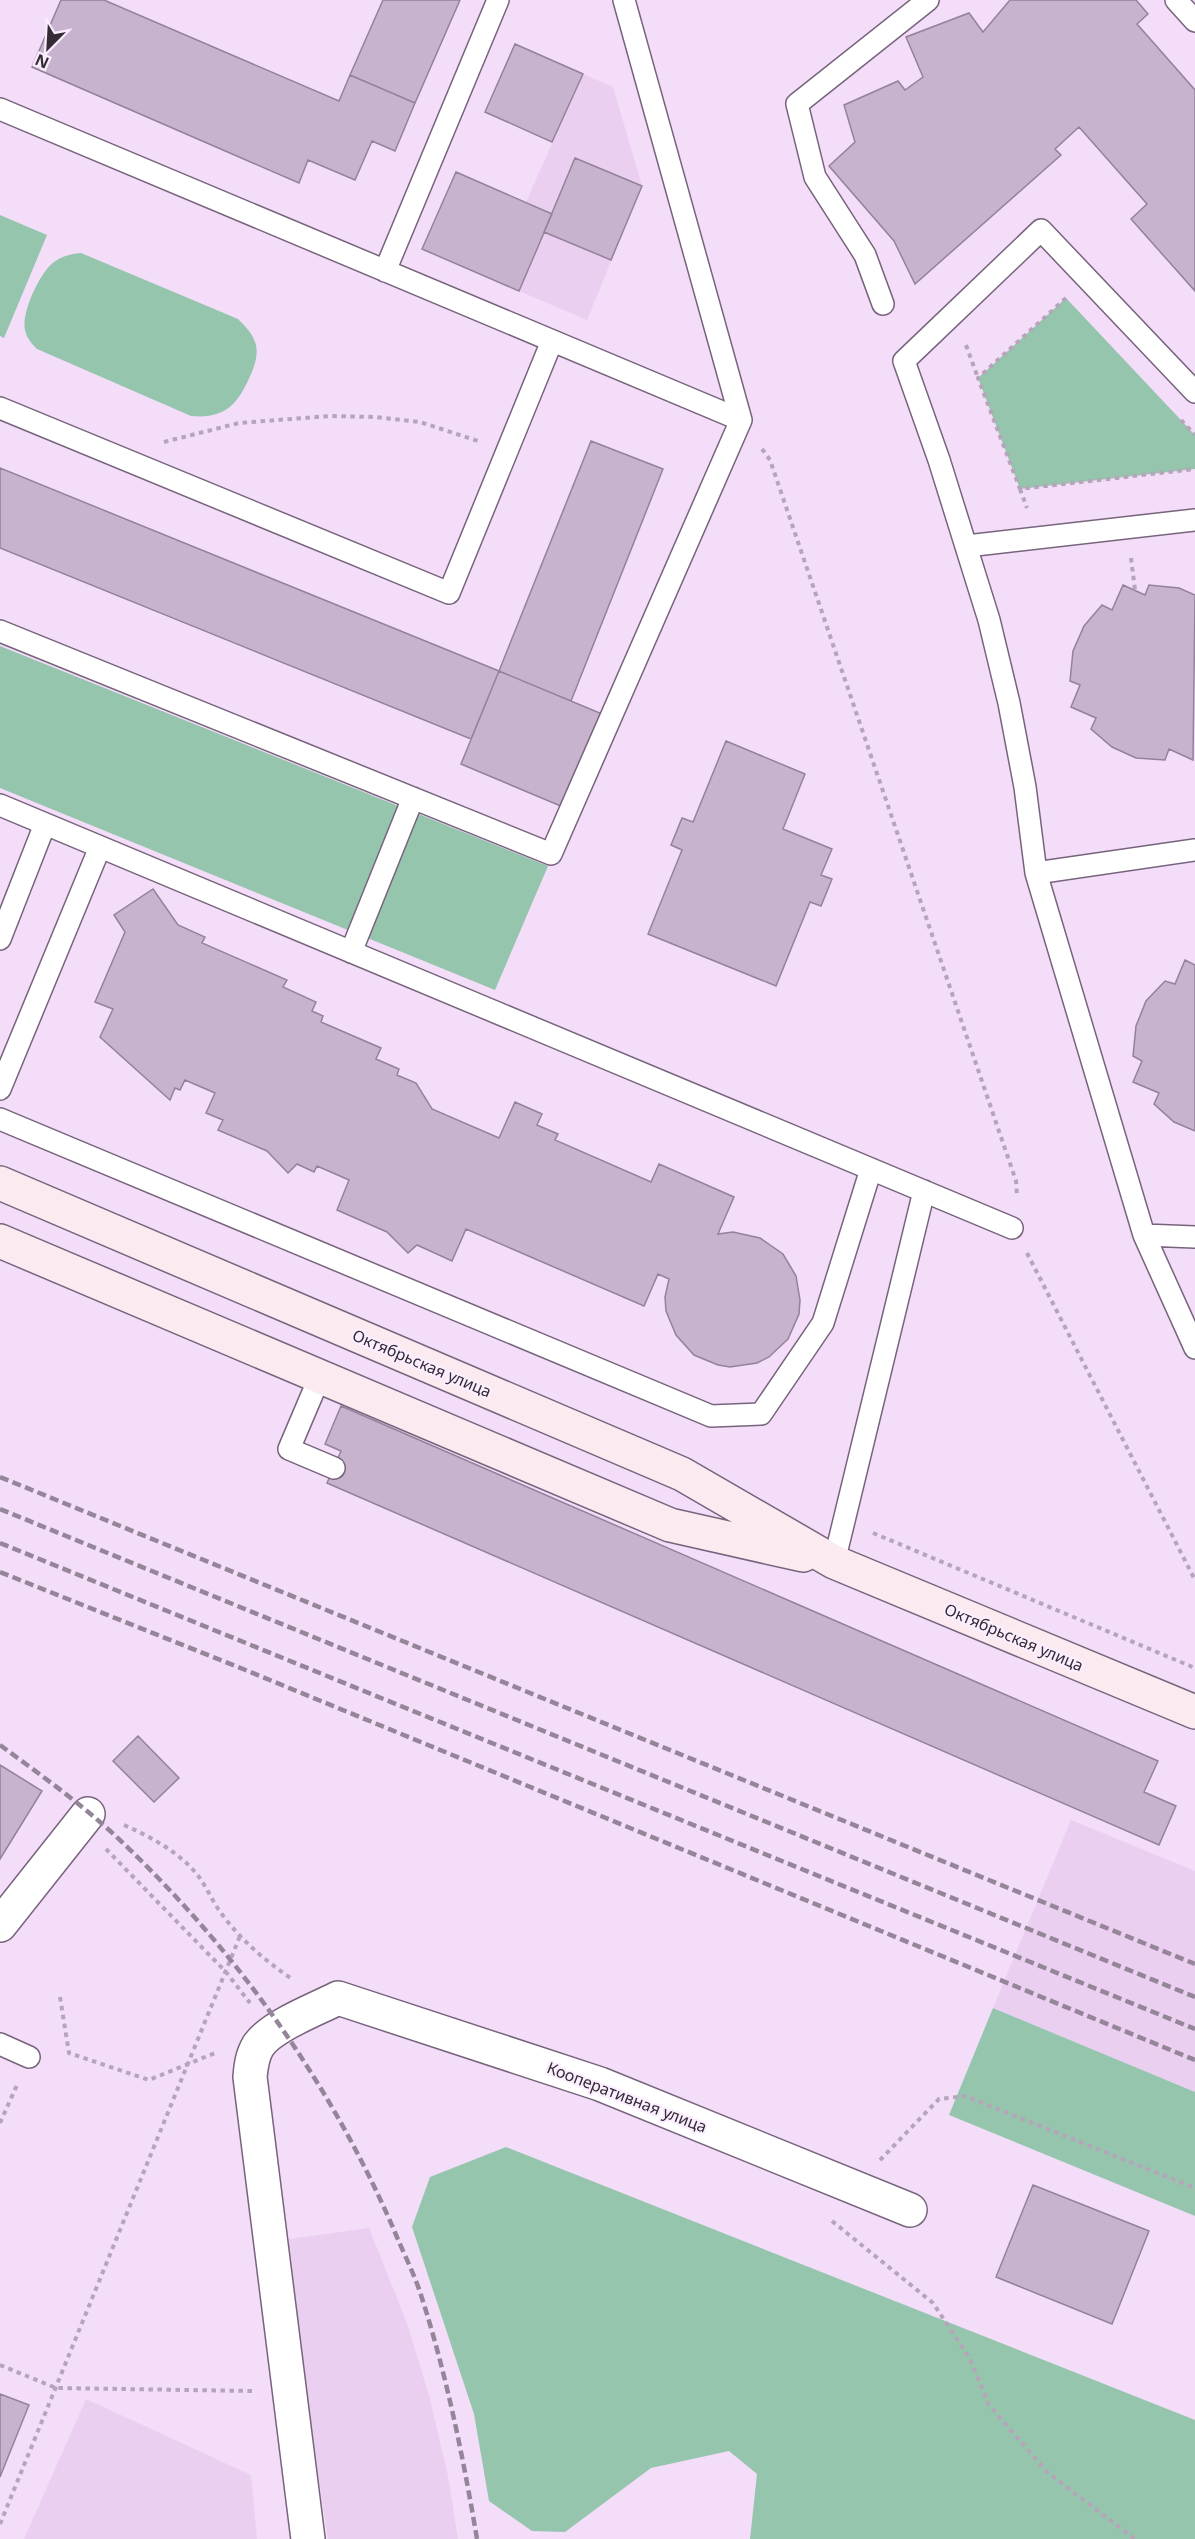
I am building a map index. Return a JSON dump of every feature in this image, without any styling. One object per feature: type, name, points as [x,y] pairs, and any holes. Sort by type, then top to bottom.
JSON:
[{"type":"main road","name":"Октябрьская улица","points":[[0,1183],[682,1474],[834,1562],[1195,1712]]},
{"type":"main road","name":"Октябрьская улица","points":[[0,1241],[320,1376],[385,1415],[670,1525],[834,1562]]},
{"type":"street","points":[[0,1925],[85,1819]]},
{"type":"street","points":[[308,2539],[250,2077],[251,2061],[266,2038],[338,1998]]},
{"type":"street","name":"Кооперативная улица","points":[[338,1998],[600,2084],[910,2210]]},
{"type":"lane","points":[[385,271],[498,0]]},
{"type":"lane","points":[[0,631],[551,854],[741,420],[624,0]]},
{"type":"lane","points":[[883,304],[865,255],[815,177],[797,104],[928,0]]},
{"type":"lane","points":[[1176,0],[1195,21]]},
{"type":"lane","points":[[0,109],[741,420]]},
{"type":"lane","points":[[1195,392],[1041,230],[904,361],[967,546],[1009,703],[1025,787],[1036,873],[1144,1235],[1195,1348]]},
{"type":"lane","points":[[0,408],[449,593],[552,341]]},
{"type":"lane","points":[[967,546],[1195,520]]},
{"type":"lane","points":[[351,952],[413,798]]},
{"type":"lane","points":[[0,805],[1012,1228]]},
{"type":"lane","points":[[0,939],[45,824]]},
{"type":"lane","points":[[0,1089],[100,847]]},
{"type":"lane","points":[[1036,873],[1195,850]]},
{"type":"lane","points":[[0,1119],[711,1416],[761,1414],[823,1323],[871,1169]]},
{"type":"lane","points":[[834,1562],[924,1191]]},
{"type":"lane","points":[[1144,1235],[1195,1237]]},
{"type":"lane","points":[[320,1376],[290,1449],[333,1468]]},
{"type":"lane","points":[[0,2044],[29,2057]]},
{"type":"path","points":[[1087,278],[978,378],[1020,489],[1195,469]]},
{"type":"path","points":[[120,458],[160,443],[239,423],[330,416],[375,417],[420,422],[507,452]]},
{"type":"path","points":[[741,420],[770,460],[1016,1180],[1018,1207],[1012,1228],[1195,1580]]},
{"type":"path","points":[[1133,575],[1134,590]]},
{"type":"path","points":[[85,1819],[134,1829],[154,1839],[178,1856],[197,1874],[220,1911],[263,1960],[294,1980],[338,1998]]},
{"type":"path","points":[[60,1997],[69,2053],[149,2080],[237,2044],[266,2038],[226,1972],[85,1819]]},
{"type":"path","points":[[0,2524],[240,1936]]},
{"type":"path","points":[[0,2123],[29,2057]]},
{"type":"path","points":[[854,2187],[939,2099],[965,2096],[1195,2188]]},
{"type":"path","points":[[823,2214],[933,2303],[970,2359],[988,2405],[1006,2428],[1048,2473],[1134,2539]]},
{"type":"path","points":[[0,2365],[56,2388],[290,2391]]},
{"type":"shaded area","points":[[583,74],[613,87],[642,186],[587,320],[519,291],[552,214],[526,202]]},
{"type":"shaded area","points":[[1071,1820],[1195,1871],[1195,2092],[993,2008]]},
{"type":"shaded area","points":[[369,2228],[407,2323],[430,2399],[448,2476],[458,2539],[328,2539],[282,2240]]},
{"type":"shaded area","points":[[86,2399],[251,2475],[257,2539],[24,2539]]},
{"type":"green space","points":[[0,215],[47,235],[4,338],[0,336]]},
{"type":"green space","points":[[81,253],[238,319],[252,336],[257,354],[251,374],[236,401],[222,412],[213,415],[191,416],[37,349],[31,343],[25,330],[26,314],[33,293],[43,274],[54,262],[60,258]]},
{"type":"green space","points":[[1066,298],[1195,435],[1195,469],[1020,489],[978,378]]},
{"type":"green space","points":[[0,646],[548,866],[495,990],[0,788]]},
{"type":"green space","points":[[993,2008],[1195,2092],[1195,2216],[949,2115]]},
{"type":"green space","points":[[506,2147],[1195,2420],[1195,2539],[750,2539],[757,2474],[729,2451],[651,2468],[565,2532],[532,2531],[489,2501],[474,2414],[412,2227],[430,2177]]},
{"type":"building","points":[[61,0],[104,0],[339,101],[350,75],[415,103],[395,151],[372,141],[355,180],[308,160],[299,183],[32,67]]},
{"type":"building","points":[[383,0],[460,0],[415,103],[350,75]]},
{"type":"building","points":[[1010,0],[1136,0],[1148,14],[1137,24],[1195,90],[1195,291],[1131,219],[1147,204],[1079,127],[1055,149],[1061,155],[915,284],[894,241],[829,166],[855,142],[844,105],[898,81],[905,90],[923,77],[906,37],[969,13],[983,32]]},
{"type":"building","points":[[515,44],[583,74],[552,142],[485,112]]},
{"type":"building","points":[[575,158],[642,186],[611,260],[544,232]]},
{"type":"building","points":[[456,172],[552,214],[519,291],[422,249]]},
{"type":"building","points":[[591,441],[663,469],[571,701],[499,671]]},
{"type":"building","points":[[0,468],[499,671],[471,739],[0,548]]},
{"type":"building","points":[[1123,585],[1145,595],[1149,585],[1179,588],[1195,595],[1193,760],[1169,749],[1165,760],[1136,758],[1112,747],[1091,729],[1096,718],[1071,707],[1080,685],[1070,681],[1073,651],[1084,626],[1102,605],[1112,610]]},
{"type":"building","points":[[499,671],[602,714],[563,807],[461,764]]},
{"type":"building","points":[[726,741],[805,774],[783,829],[832,849],[821,875],[832,879],[821,906],[810,902],[776,986],[648,934],[682,850],[671,845],[682,818],[693,822]]},
{"type":"building","points":[[153,889],[178,925],[205,937],[202,943],[287,980],[283,987],[316,1002],[312,1011],[323,1016],[321,1022],[381,1048],[376,1059],[399,1069],[397,1075],[416,1083],[432,1109],[499,1138],[515,1102],[542,1114],[537,1125],[558,1134],[555,1140],[651,1182],[659,1164],[734,1197],[718,1234],[733,1232],[760,1238],[783,1254],[796,1276],[800,1300],[799,1314],[788,1339],[769,1357],[757,1363],[730,1367],[718,1365],[694,1355],[676,1335],[666,1311],[665,1297],[669,1279],[658,1274],[644,1306],[466,1229],[452,1261],[417,1245],[408,1253],[387,1232],[337,1210],[349,1180],[317,1166],[314,1172],[297,1164],[288,1173],[267,1151],[218,1130],[223,1120],[206,1113],[215,1093],[185,1080],[180,1090],[175,1088],[170,1100],[100,1037],[113,1009],[95,1002],[125,932],[114,915]]},
{"type":"building","points":[[1185,960],[1195,965],[1195,1131],[1174,1122],[1154,1104],[1159,1093],[1133,1082],[1142,1061],[1133,1056],[1136,1026],[1146,1001],[1165,981],[1175,984]]},
{"type":"building","points":[[341,1406],[1158,1761],[1144,1792],[1176,1806],[1159,1845],[327,1483],[341,1451],[325,1444]]},
{"type":"building","points":[[138,1736],[179,1778],[154,1802],[113,1761]]},
{"type":"building","points":[[0,1765],[42,1791],[0,1859]]},
{"type":"building","points":[[1033,2185],[1149,2231],[1112,2324],[996,2277]]},
{"type":"building","points":[[0,2394],[29,2405],[0,2477]]},
{"type":"railway","points":[[0,1477],[1195,1964]]},
{"type":"railway","points":[[0,1509],[1195,1997]]},
{"type":"railway","points":[[0,1543],[1195,2029]]},
{"type":"railway","points":[[0,1572],[243,1669],[1195,2060]]},
{"type":"railway","points":[[0,1745],[94,1817],[166,1886],[243,1976],[311,2072],[369,2176],[417,2284],[446,2383],[477,2539]]}]
